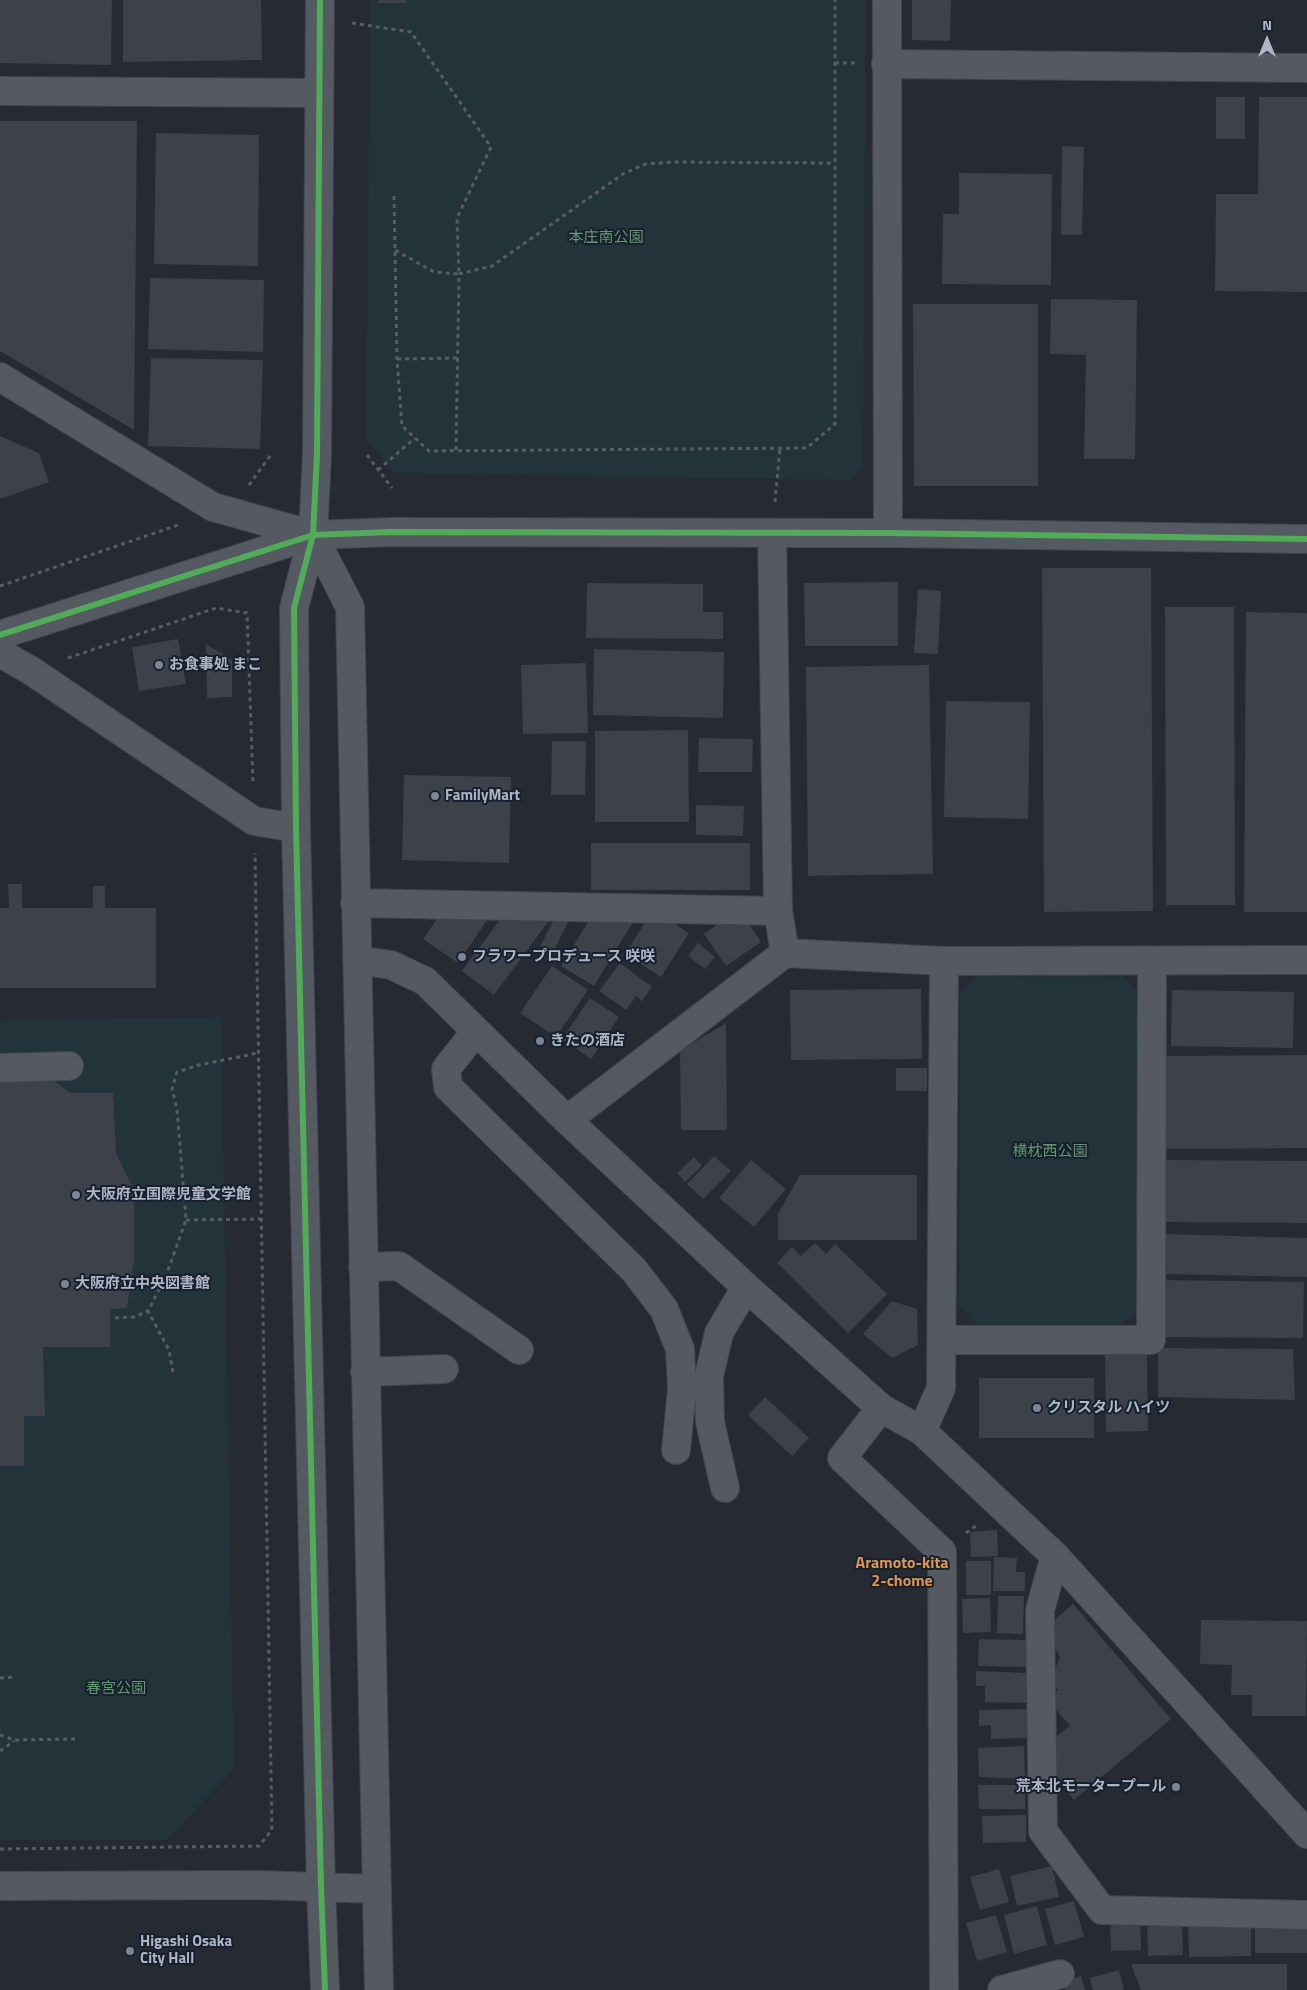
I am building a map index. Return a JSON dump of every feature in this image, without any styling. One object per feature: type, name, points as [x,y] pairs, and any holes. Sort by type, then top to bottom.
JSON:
[{"type":"street","points":[[886,0],[888,533]]},
{"type":"street","points":[[320,10],[317,454],[314,535],[294,608],[296,828],[320,1886],[326,1990]]},
{"type":"street","points":[[886,64],[1307,68]]},
{"type":"street","points":[[0,91],[319,94]]},
{"type":"street","points":[[0,377],[213,507],[314,535],[350,607],[379,1990]]},
{"type":"street","points":[[0,634],[314,535],[391,532],[888,533],[1307,539]]},
{"type":"street","points":[[772,533],[778,911],[785,953]]},
{"type":"street","points":[[0,653],[30,670],[254,821],[296,828]]},
{"type":"street","points":[[355,903],[778,911]]},
{"type":"street","points":[[567,1120],[785,953],[944,961],[1152,962],[1307,960]]},
{"type":"street","points":[[357,960],[391,964],[425,980],[567,1120],[746,1287],[881,1408],[922,1431],[1055,1556],[1307,1834]]},
{"type":"street","points":[[922,1431],[941,1388],[943,1340],[944,961]]},
{"type":"street","points":[[943,1340],[1151,1340],[1152,962]]},
{"type":"street","points":[[476,1031],[446,1070],[448,1086],[634,1270],[664,1309],[680,1349],[682,1390],[676,1450]]},
{"type":"street","points":[[0,1068],[69,1066]]},
{"type":"street","points":[[363,1267],[399,1266],[519,1350]]},
{"type":"street","points":[[725,1488],[710,1422],[710,1376],[719,1333],[746,1287]]},
{"type":"street","points":[[365,1372],[444,1369]]},
{"type":"street","points":[[881,1408],[842,1458],[942,1552],[944,1990]]},
{"type":"street","points":[[1055,1556],[1040,1610],[1043,1831],[1102,1910],[1307,1915]]},
{"type":"street","points":[[0,1886],[320,1886],[376,1889]]},
{"type":"street","points":[[1002,1990],[1060,1974]]},
{"type":"path","points":[[394,196],[397,359],[402,426],[429,452],[456,450],[806,448],[835,424],[835,0]]},
{"type":"path","points":[[320,10],[370,25],[411,32],[490,147],[457,218],[459,274],[456,450]]},
{"type":"path","points":[[395,250],[434,272],[459,274],[492,266],[623,174],[646,164],[673,162],[834,163]]},
{"type":"path","points":[[397,359],[458,358]]},
{"type":"path","points":[[378,470],[415,438]]},
{"type":"path","points":[[772,533],[780,448]]},
{"type":"path","points":[[244,493],[272,453]]},
{"type":"path","points":[[367,456],[392,488]]},
{"type":"path","points":[[0,586],[181,523]]},
{"type":"path","points":[[0,1849],[259,1846],[272,1830],[254,821],[247,613],[216,608],[30,670]]},
{"type":"path","points":[[115,1318],[134,1317],[148,1311],[166,1276],[186,1220],[177,1109],[172,1089],[177,1072],[199,1065],[258,1053]]},
{"type":"path","points":[[186,1220],[261,1219]]},
{"type":"path","points":[[148,1311],[169,1350],[173,1372]]},
{"type":"path","points":[[0,1678],[14,1677]]},
{"type":"path","points":[[0,1735],[14,1740],[76,1739]]},
{"type":"path","points":[[0,1751],[14,1740]]},
{"type":"green space","name":"本庄南公園","points":[[370,0],[866,0],[863,467],[851,480],[393,473],[366,438]]},
{"type":"green space","name":"横枕西公園","points":[[977,976],[1124,977],[1141,998],[1140,1309],[1115,1332],[982,1331],[959,1306],[960,994]]},
{"type":"green space","name":"春宮公園","points":[[221,1017],[234,1768],[168,1840],[0,1840],[0,1020]]},
{"type":"building","points":[[0,0],[112,0],[111,65],[0,63]]},
{"type":"building","points":[[123,0],[261,0],[262,60],[123,62]]},
{"type":"building","points":[[379,0],[406,0],[406,3],[378,3]]},
{"type":"building","points":[[912,0],[951,0],[950,41],[912,40]]},
{"type":"building","points":[[1216,97],[1245,97],[1245,139],[1216,139]]},
{"type":"building","points":[[1259,97],[1307,97],[1307,292],[1215,291],[1216,194],[1258,194]]},
{"type":"building","points":[[0,121],[137,121],[134,430],[0,351]]},
{"type":"building","points":[[156,133],[259,135],[258,266],[154,264]]},
{"type":"building","points":[[1062,146],[1084,147],[1082,235],[1061,235]]},
{"type":"building","points":[[959,173],[1052,174],[1051,285],[942,284],[943,214],[959,214]]},
{"type":"building","points":[[150,278],[264,280],[263,352],[148,349]]},
{"type":"building","points":[[1051,299],[1137,300],[1135,459],[1084,459],[1086,355],[1050,354]]},
{"type":"building","points":[[913,304],[1038,304],[1038,486],[914,486]]},
{"type":"building","points":[[151,358],[263,360],[260,449],[148,446]]},
{"type":"building","points":[[0,436],[39,453],[49,482],[0,499]]},
{"type":"building","points":[[1042,568],[1151,568],[1153,911],[1044,912]]},
{"type":"building","points":[[898,582],[898,646],[805,646],[804,583]]},
{"type":"building","points":[[587,583],[703,584],[703,612],[723,612],[723,639],[586,638]]},
{"type":"building","points":[[918,589],[941,591],[938,654],[914,653]]},
{"type":"building","points":[[1165,607],[1234,607],[1235,905],[1166,905]]},
{"type":"building","points":[[1246,612],[1307,613],[1307,912],[1244,912]]},
{"type":"building","name":"お食事処 まこ","points":[[178,639],[186,684],[139,691],[132,647]]},
{"type":"building","points":[[206,644],[232,660],[232,697],[207,698]]},
{"type":"building","points":[[594,649],[724,652],[723,718],[593,715]]},
{"type":"building","points":[[586,663],[588,733],[523,734],[521,665]]},
{"type":"building","points":[[929,665],[933,874],[808,876],[806,667]]},
{"type":"building","points":[[946,701],[1030,702],[1028,819],[944,817]]},
{"type":"building","points":[[688,730],[689,822],[595,822],[595,731]]},
{"type":"building","points":[[699,738],[753,739],[752,772],[698,772]]},
{"type":"building","points":[[552,741],[586,741],[585,795],[551,795]]},
{"type":"building","points":[[404,775],[511,777],[509,863],[402,860]]},
{"type":"building","points":[[696,805],[744,806],[743,836],[696,835]]},
{"type":"building","points":[[591,843],[750,843],[750,890],[591,890]]},
{"type":"building","points":[[8,884],[22,884],[22,908],[93,908],[93,886],[105,886],[105,908],[156,908],[156,988],[0,988],[0,908],[9,908]]},
{"type":"building","points":[[653,910],[689,933],[661,977],[625,954]]},
{"type":"building","points":[[492,913],[458,963],[423,939],[439,916]]},
{"type":"building","points":[[556,916],[568,922],[553,953],[540,946]]},
{"type":"building","points":[[591,917],[633,922],[594,986],[561,966]]},
{"type":"building","points":[[501,918],[551,918],[494,995],[462,971]]},
{"type":"building","points":[[727,918],[734,926],[745,918],[761,942],[726,966],[704,934]]},
{"type":"building","points":[[698,943],[715,957],[705,969],[688,956]]},
{"type":"building","points":[[620,963],[652,987],[642,1001],[636,996],[626,1010],[599,991]]},
{"type":"building","points":[[552,966],[588,990],[556,1037],[520,1013]]},
{"type":"building","points":[[921,989],[922,1059],[791,1060],[790,990]]},
{"type":"building","points":[[1172,990],[1294,992],[1293,1048],[1171,1046]]},
{"type":"building","points":[[590,998],[619,1017],[591,1059],[562,1039]]},
{"type":"building","points":[[726,1023],[727,1130],[681,1130],[680,1051]]},
{"type":"building","points":[[1307,1055],[1307,1148],[1165,1149],[1164,1056]]},
{"type":"building","points":[[896,1068],[927,1068],[927,1091],[896,1091]]},
{"type":"building","name":"大阪府立中央図書館","points":[[0,1077],[49,1077],[70,1093],[113,1093],[116,1153],[134,1190],[134,1259],[127,1308],[110,1309],[110,1347],[43,1347],[45,1416],[24,1416],[24,1466],[0,1466]]},
{"type":"building","points":[[714,1156],[731,1171],[703,1199],[687,1184]]},
{"type":"building","points":[[694,1157],[702,1166],[685,1182],[677,1173]]},
{"type":"building","points":[[751,1160],[786,1189],[754,1227],[719,1198]]},
{"type":"building","points":[[1166,1160],[1307,1161],[1307,1223],[1166,1222]]},
{"type":"building","points":[[800,1175],[917,1175],[917,1240],[778,1240],[778,1214]]},
{"type":"building","points":[[1165,1234],[1307,1238],[1307,1277],[1164,1274]]},
{"type":"building","points":[[815,1243],[826,1254],[835,1244],[887,1294],[848,1333],[777,1263],[792,1247],[801,1256]]},
{"type":"building","points":[[1162,1280],[1304,1282],[1303,1338],[1161,1337]]},
{"type":"building","points":[[892,1301],[917,1309],[918,1345],[892,1358],[863,1334]]},
{"type":"building","points":[[1158,1348],[1293,1349],[1295,1400],[1158,1397]]},
{"type":"building","points":[[1147,1353],[1148,1431],[1106,1432],[1105,1354]]},
{"type":"building","name":"クリスタル ハイツ","points":[[979,1378],[1094,1378],[1094,1438],[979,1438]]},
{"type":"building","points":[[765,1397],[809,1438],[792,1456],[748,1415]]},
{"type":"building","points":[[997,1530],[998,1556],[971,1557],[970,1532]]},
{"type":"building","points":[[994,1557],[1017,1558],[1016,1572],[1025,1572],[1025,1591],[993,1591]]},
{"type":"building","points":[[966,1561],[991,1561],[991,1595],[966,1595]]},
{"type":"building","points":[[998,1596],[1024,1596],[1023,1634],[997,1633]]},
{"type":"building","points":[[990,1598],[991,1632],[963,1633],[962,1599]]},
{"type":"building","points":[[1073,1604],[1171,1719],[1074,1800],[1056,1779],[1053,1739],[1070,1726],[1047,1699],[1058,1690],[1050,1681],[1060,1657],[1053,1645],[1054,1620]]},
{"type":"building","points":[[1201,1620],[1307,1621],[1306,1716],[1252,1716],[1252,1695],[1231,1695],[1232,1665],[1200,1664]]},
{"type":"building","points":[[979,1639],[1026,1640],[1026,1667],[978,1666]]},
{"type":"building","points":[[976,1671],[1027,1673],[1027,1703],[985,1702],[985,1686],[976,1686]]},
{"type":"building","points":[[1027,1709],[1027,1738],[991,1739],[991,1725],[979,1726],[979,1710]]},
{"type":"building","points":[[1024,1746],[1025,1779],[979,1777],[978,1748]]},
{"type":"building","points":[[978,1785],[1025,1785],[1025,1809],[979,1809]]},
{"type":"building","points":[[1026,1815],[1026,1842],[983,1843],[982,1816]]},
{"type":"building","points":[[1052,1866],[1059,1897],[1017,1906],[1010,1876]]},
{"type":"building","points":[[999,1869],[1009,1902],[980,1910],[970,1877]]},
{"type":"building","points":[[1074,1901],[1084,1937],[1055,1945],[1045,1909]]},
{"type":"building","points":[[1037,1906],[1047,1945],[1014,1954],[1004,1915]]},
{"type":"building","points":[[996,1915],[1007,1952],[977,1961],[966,1923]]},
{"type":"building","points":[[1140,1917],[1141,1950],[1111,1951],[1110,1918]]},
{"type":"building","points":[[1182,1918],[1183,1955],[1148,1956],[1147,1919]]},
{"type":"building","points":[[1251,1921],[1251,1956],[1189,1957],[1188,1922]]},
{"type":"building","points":[[1255,1921],[1307,1922],[1307,1953],[1255,1953]]},
{"type":"building","points":[[1131,1964],[1287,1964],[1287,1990],[1141,1990]]},
{"type":"building","points":[[1119,1970],[1124,1990],[1093,1990],[1090,1978]]},
{"type":"building","points":[[1081,1976],[1085,1990],[1065,1990],[1063,1982]]},
{"type":"cycle path","points":[[320,0],[317,454],[313,535],[294,608],[296,828],[325,1990]]},
{"type":"cycle path","points":[[0,635],[313,535],[391,532],[888,533],[1307,539]]},
{"type":"place","name":"お食事処 まこ","points":[[159,665]]},
{"type":"place","name":"FamilyMart","points":[[435,796]]},
{"type":"place","name":"フラワープロデュース 咲咲","points":[[462,957]]},
{"type":"place","name":"きたの酒店","points":[[540,1041]]},
{"type":"place","name":"大阪府立国際児童文学館","points":[[76,1195]]},
{"type":"place","name":"大阪府立中央図書館","points":[[65,1284]]},
{"type":"place","name":"クリスタル ハイツ","points":[[1037,1408]]},
{"type":"place","name":"荒本北モータープール","points":[[1176,1787]]},
{"type":"place","name":"Higashi Osaka City Hall","points":[[130,1951]]},
{"type":"district","name":"Aramoto-kita 2-chome","points":[[902,1573]]}]
